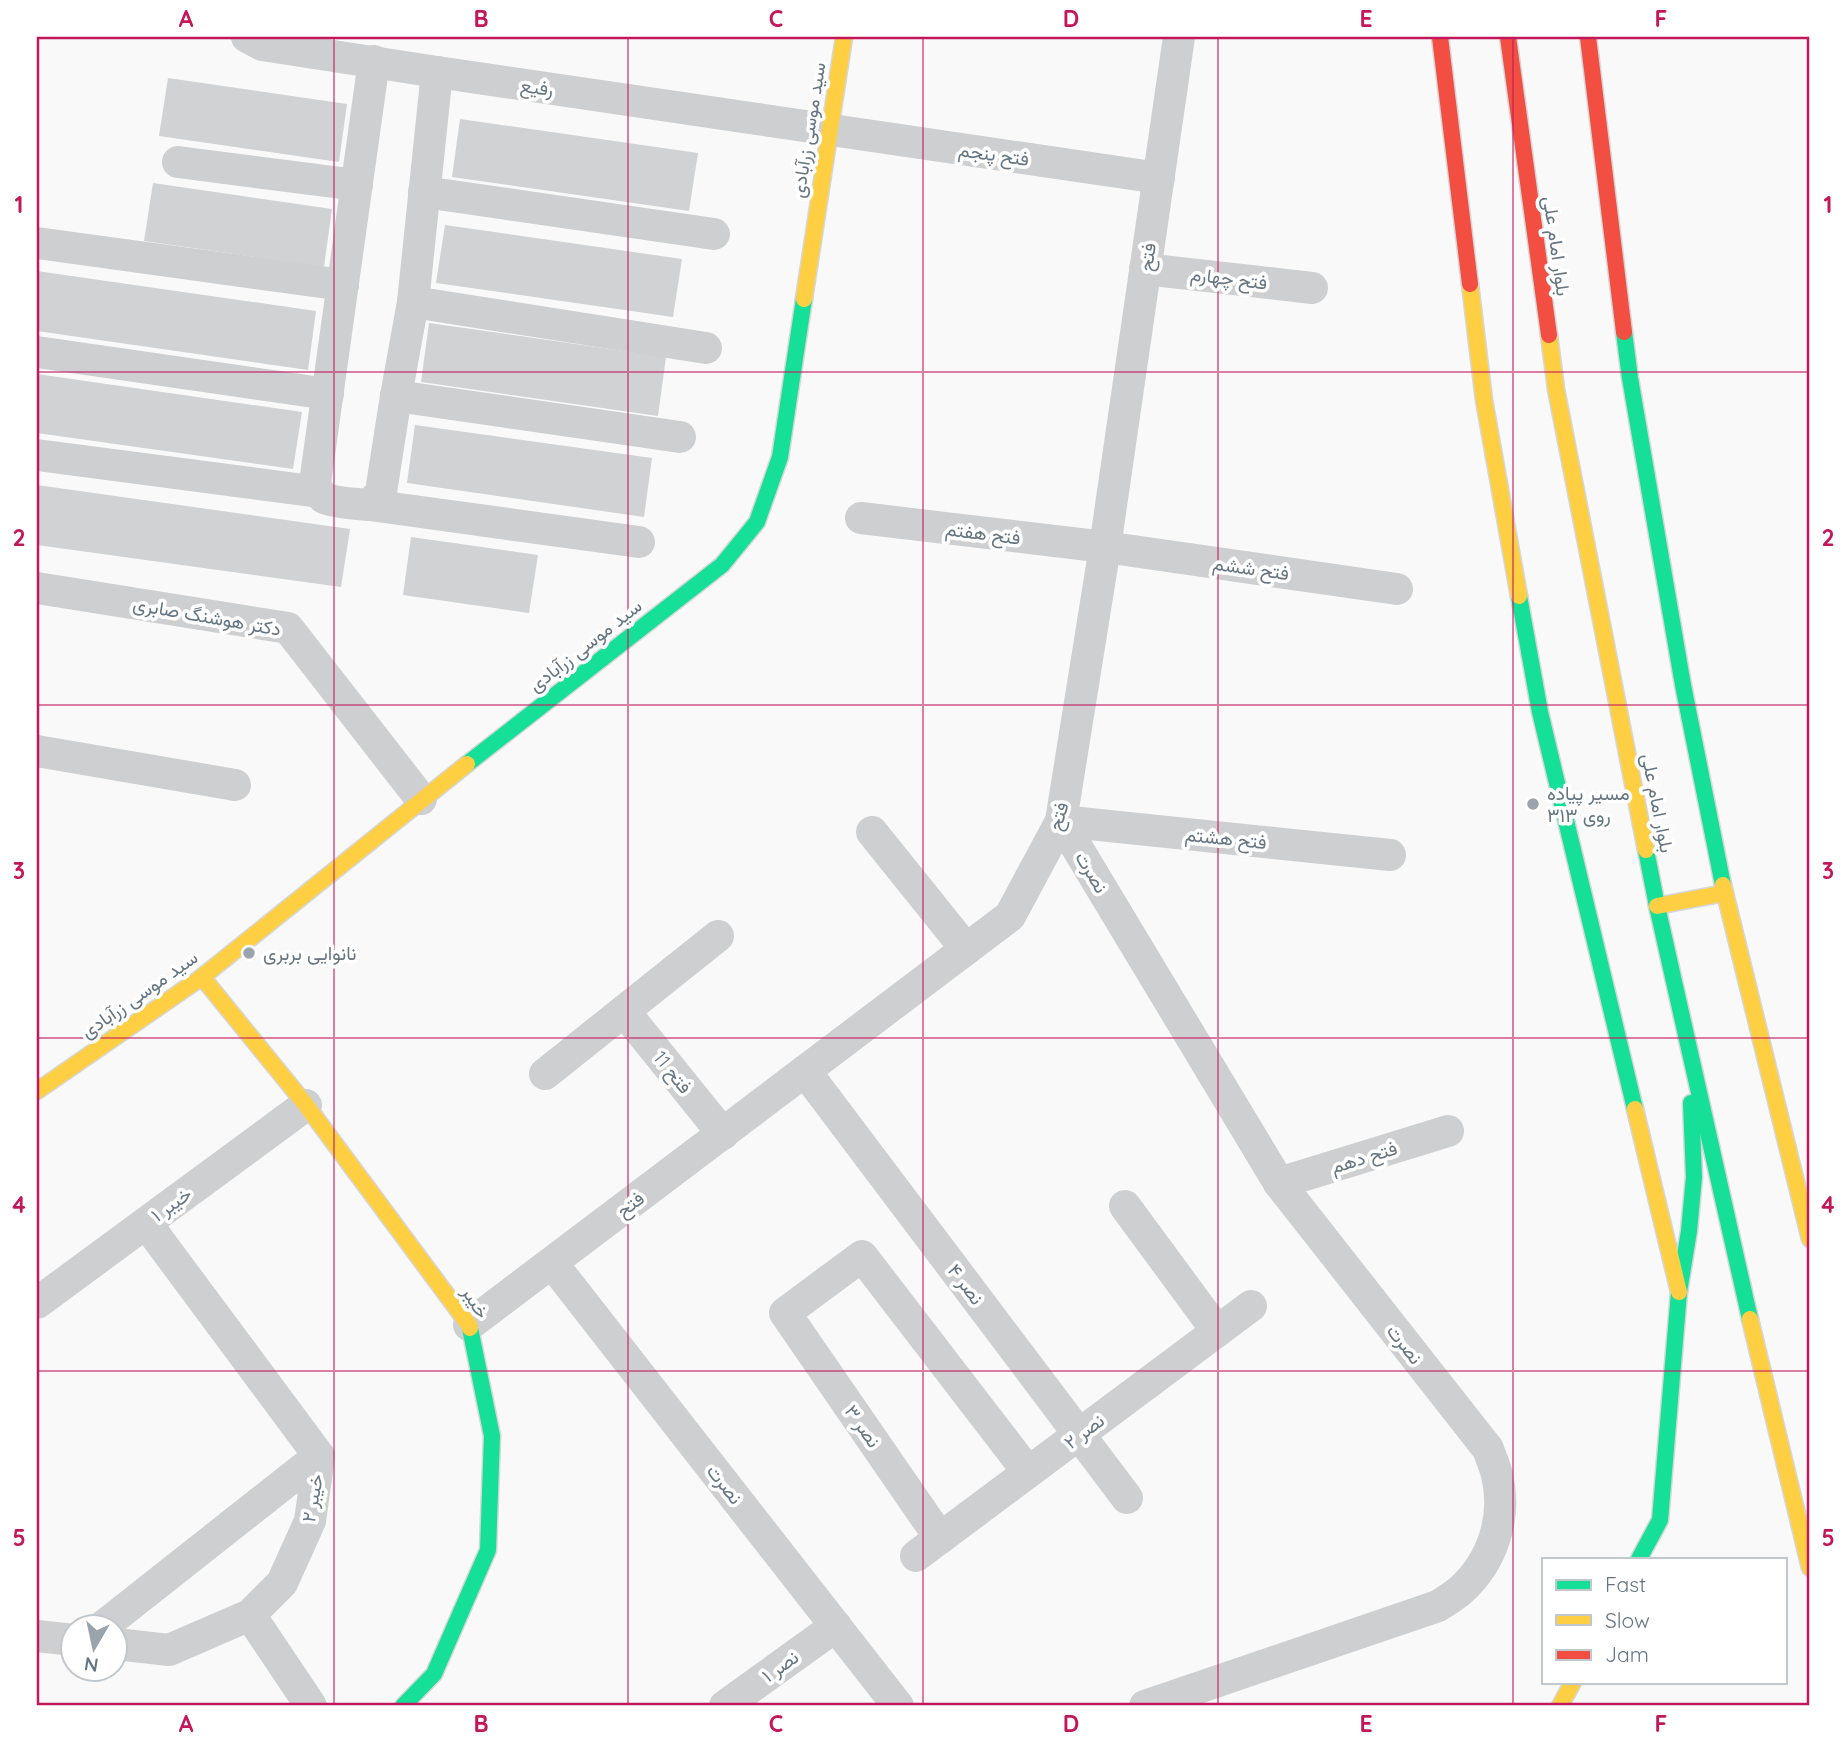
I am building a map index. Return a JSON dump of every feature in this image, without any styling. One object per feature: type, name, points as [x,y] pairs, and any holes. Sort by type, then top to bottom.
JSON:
[{"type":"main road","name":"سید موسی زرآبادی","points":[[37,1091],[202,977],[421,799],[722,565],[757,522],[780,457],[844,37]]},
{"type":"main road","points":[[1440,37],[1485,400],[1539,712],[1679,1292]]},
{"type":"main road","name":"بلوار امام علی","points":[[1508,37],[1556,389],[1657,906],[1743,1289],[1810,1569]]},
{"type":"main road","points":[[1588,37],[1630,378],[1683,685],[1725,893],[1810,1239]]},
{"type":"main road","points":[[1657,906],[1725,893]]},
{"type":"main road","name":"خیبر","points":[[202,977],[306,1105],[470,1325],[492,1436],[488,1550],[434,1674],[403,1706]]},
{"type":"main road","points":[[1640,1558],[1660,1520],[1679,1292],[1689,1231],[1694,1177],[1690,1052]]},
{"type":"main road","points":[[1560,1706],[1572,1684]]},
{"type":"street","name":"رفیع","points":[[247,37],[262,45],[830,130]]},
{"type":"street","name":"فتح","points":[[470,1325],[1010,916],[1061,821],[1105,547],[1179,37]]},
{"type":"street","points":[[374,61],[315,483],[319,492],[325,498],[639,542]]},
{"type":"street","points":[[370,505],[381,492],[413,302],[437,72]]},
{"type":"street","name":"فتح پنجم","points":[[830,130],[1159,178]]},
{"type":"street","points":[[178,162],[357,185]]},
{"type":"street","points":[[424,192],[714,234]]},
{"type":"street","points":[[37,243],[343,285]]},
{"type":"street","name":"فتح چهارم","points":[[1145,269],[1312,288]]},
{"type":"street","points":[[413,302],[706,348]]},
{"type":"street","points":[[37,352],[328,394]]},
{"type":"street","points":[[396,396],[680,437]]},
{"type":"street","points":[[37,455],[319,492]]},
{"type":"street","name":"فتح هفتم","points":[[862,518],[1105,547]]},
{"type":"street","name":"فتح ششم","points":[[1105,547],[1397,589]]},
{"type":"street","name":"دکتر هوشنگ صابری","points":[[37,588],[288,628],[421,799]]},
{"type":"street","points":[[37,751],[235,785]]},
{"type":"street","name":"فتح هشتم","points":[[1061,821],[1390,855]]},
{"type":"street","name":"نصرت","points":[[1061,821],[1279,1183],[1488,1449],[1497,1474],[1501,1499],[1499,1525],[1491,1550],[1478,1572],[1460,1591],[1438,1606],[1145,1706]]},
{"type":"street","points":[[872,832],[966,949]]},
{"type":"street","points":[[545,1074],[718,936]]},
{"type":"street","name":"فتح 11","points":[[624,1011],[723,1134]]},
{"type":"street","name":"نصر ۴","points":[[806,1071],[1127,1498]]},
{"type":"street","name":"خیبر ۱","points":[[37,1303],[306,1105]]},
{"type":"street","name":"فتح دهم","points":[[1279,1183],[1448,1131]]},
{"type":"street","points":[[1125,1206],[1217,1331]]},
{"type":"street","points":[[146,1223],[319,1456]]},
{"type":"street","name":"نصر ۳","points":[[928,1547],[785,1313],[862,1256],[1028,1472]]},
{"type":"street","name":"نصرت","points":[[552,1263],[898,1706]]},
{"type":"street","name":"نصر ۲","points":[[928,1547],[1251,1306]]},
{"type":"street","name":"خیبر ۲","points":[[130,1646],[169,1650],[250,1615],[282,1583],[310,1521],[319,1456]]},
{"type":"street","name":"خیبر ۲","points":[[119,1614],[319,1456]]},
{"type":"street","points":[[250,1615],[311,1706]]},
{"type":"street","name":"۱ نصر","points":[[725,1706],[836,1626]]},
{"type":"street","points":[[37,1636],[60,1638]]},
{"type":"building","points":[[168,78],[347,104],[339,162],[159,136]]},
{"type":"building","points":[[460,119],[698,153],[689,211],[452,177]]},
{"type":"building","points":[[153,183],[332,209],[324,267],[144,241]]},
{"type":"building","points":[[445,225],[682,259],[673,317],[436,283]]},
{"type":"building","points":[[37,271],[316,311],[308,370],[37,331]]},
{"type":"building","points":[[429,323],[666,357],[658,416],[421,382]]},
{"type":"building","points":[[37,374],[302,412],[293,469],[37,433]]},
{"type":"building","points":[[415,425],[652,458],[644,517],[407,483]]},
{"type":"building","points":[[37,485],[350,529],[341,587],[37,545]]},
{"type":"building","points":[[411,537],[538,555],[529,613],[403,595]]},
{"type":"traffic: fast","points":[[467,764],[722,565],[757,522],[780,457],[804,299]]},
{"type":"traffic: fast","points":[[1624,332],[1683,685],[1723,885]]},
{"type":"traffic: fast","points":[[1519,596],[1540,712],[1635,1109]]},
{"type":"traffic: fast","points":[[1646,850],[1750,1319]]},
{"type":"traffic: fast","points":[[1640,1558],[1660,1520],[1679,1292],[1694,1177],[1691,1103]]},
{"type":"traffic: fast","points":[[403,1706],[434,1674],[488,1550],[492,1436],[470,1328]]},
{"type":"traffic: slow","points":[[804,299],[844,37]]},
{"type":"traffic: slow","points":[[1470,284],[1484,400],[1519,596]]},
{"type":"traffic: slow","points":[[1549,335],[1556,389],[1646,850]]},
{"type":"traffic: slow","points":[[37,1091],[202,977],[467,764]]},
{"type":"traffic: slow","points":[[1723,885],[1810,1239]]},
{"type":"traffic: slow","points":[[1657,906],[1725,893]]},
{"type":"traffic: slow","points":[[202,977],[306,1105],[470,1328]]},
{"type":"traffic: slow","points":[[1635,1109],[1679,1292]]},
{"type":"traffic: slow","points":[[1750,1319],[1810,1568]]},
{"type":"traffic: slow","points":[[1560,1706],[1572,1684]]},
{"type":"traffic: jam","points":[[1440,37],[1470,284]]},
{"type":"traffic: jam","points":[[1508,37],[1549,335]]},
{"type":"traffic: jam","points":[[1588,37],[1624,332]]},
{"type":"place","name":"مسیر پیاده روی ۳۱۳","points":[[1533,804]]},
{"type":"place","name":"نانوایی بربری","points":[[249,953]]}]
